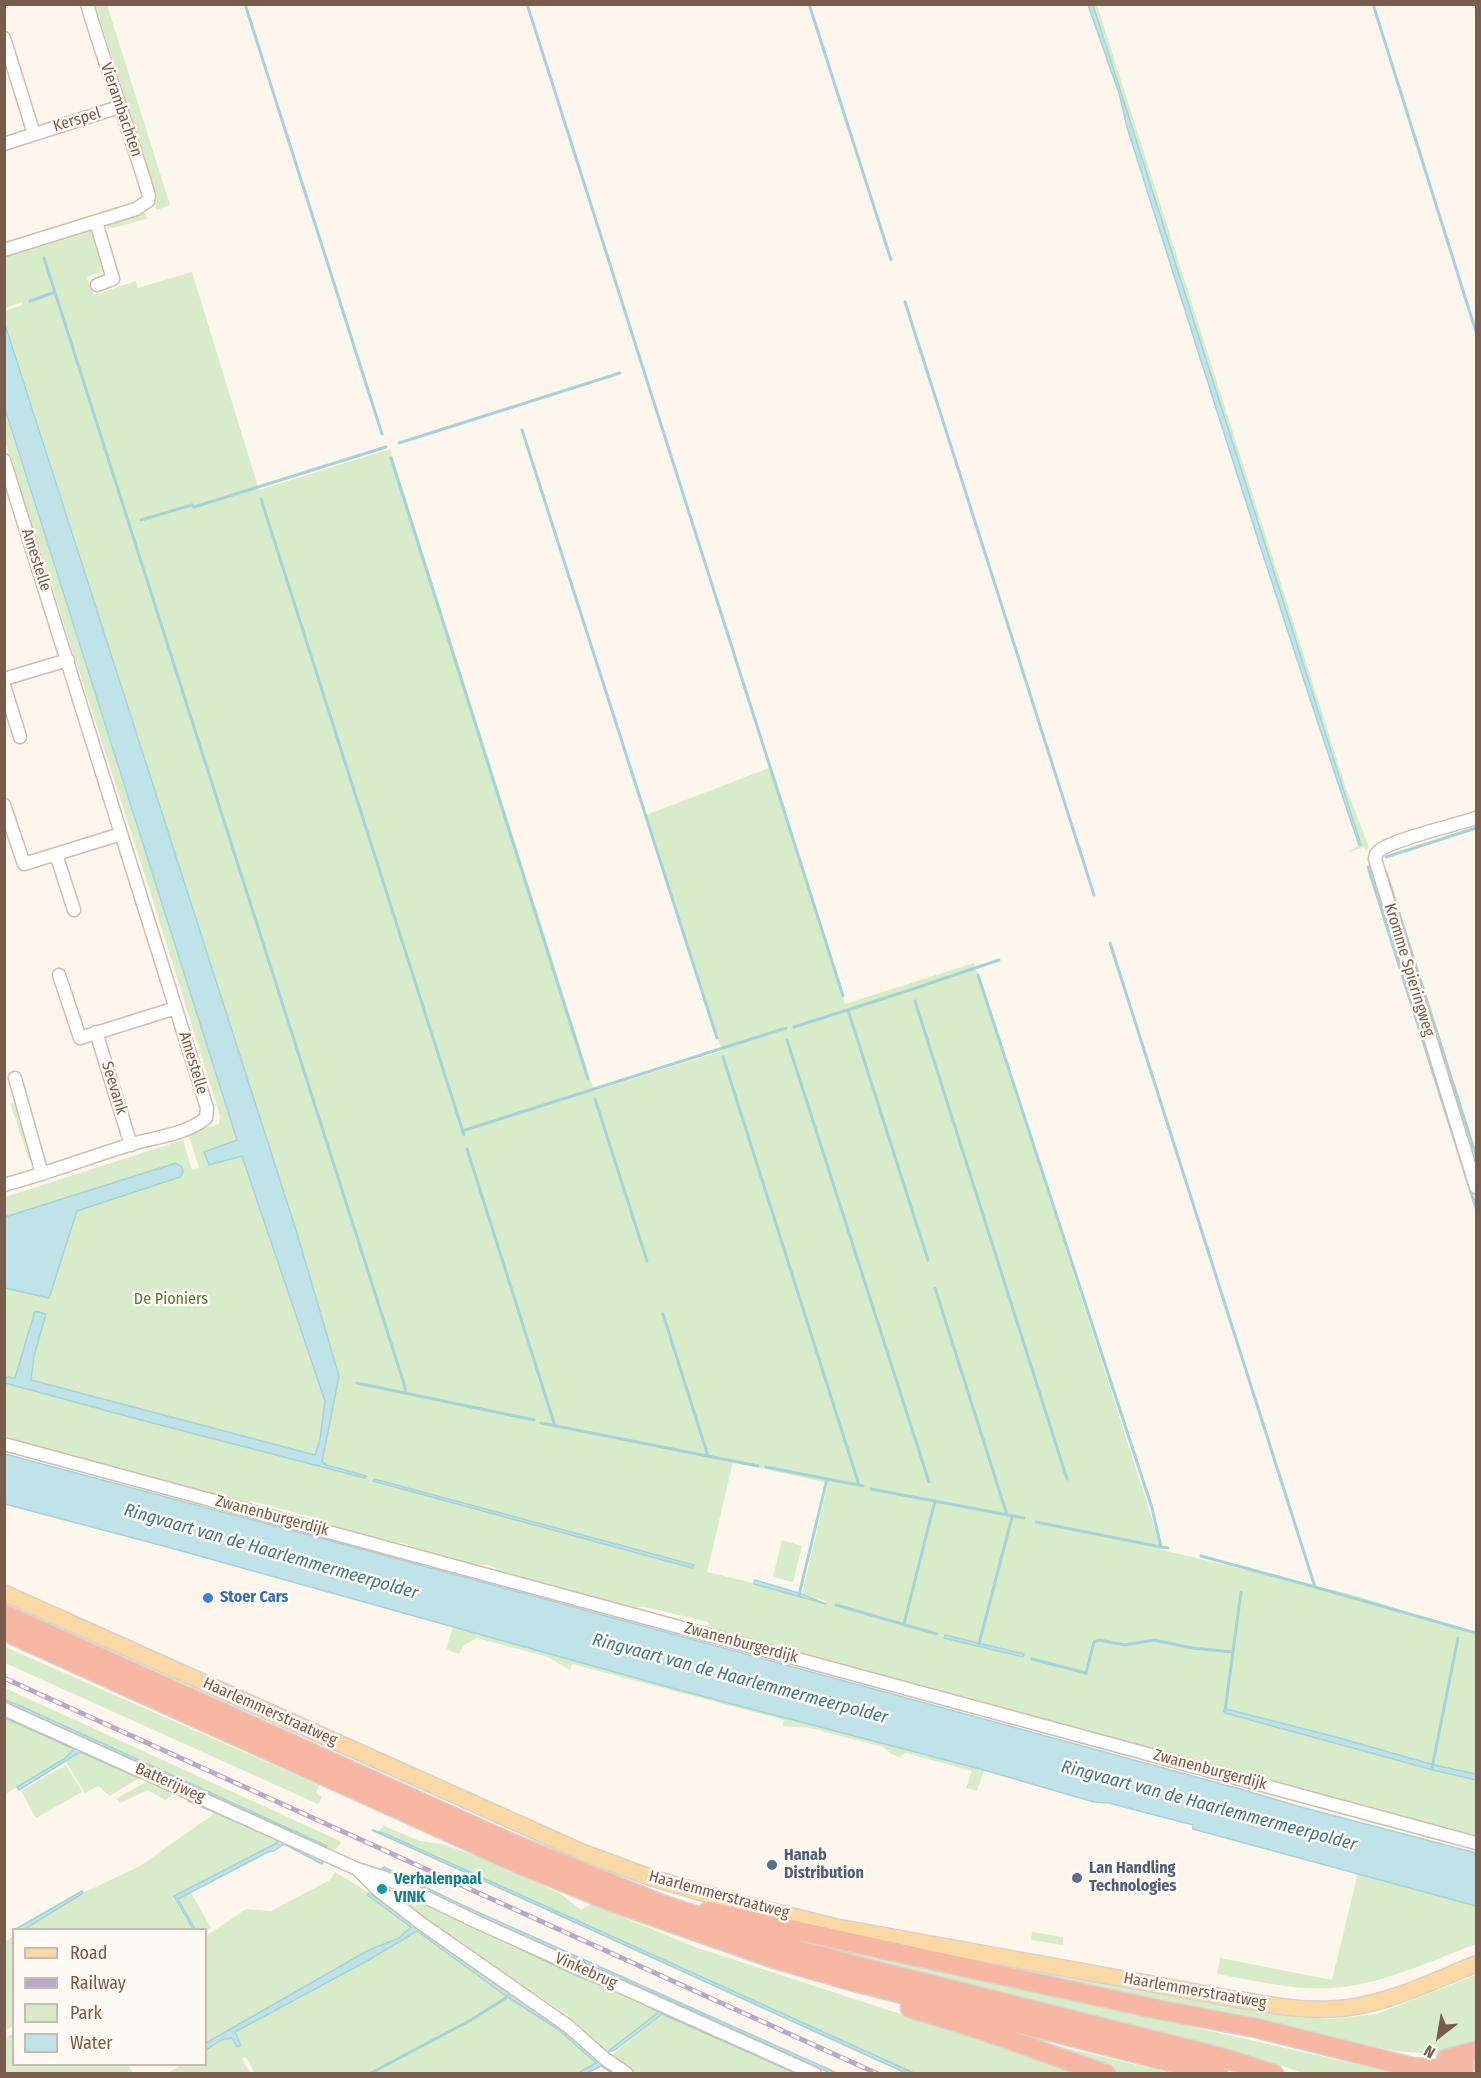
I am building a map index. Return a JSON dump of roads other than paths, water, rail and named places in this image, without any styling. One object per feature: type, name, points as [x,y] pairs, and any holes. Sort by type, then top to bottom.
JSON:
[{"type":"highway","points":[[4,1614],[509,1842],[664,1905],[802,1951],[1209,2054],[1274,2073]]},
{"type":"highway","points":[[4,1630],[519,1863],[612,1902],[775,1959],[851,1981],[1218,2073]]},
{"type":"highway","points":[[664,1905],[719,1913],[1151,2008],[1256,2028],[1412,2067],[1436,2069],[1464,2067]]},
{"type":"highway","points":[[851,1981],[911,2008],[1106,2073]]},
{"type":"highway","points":[[1390,2062],[1444,2059],[1476,2051]]},
{"type":"main road","name":"Haarlemmerstraatweg","points":[[4,1593],[582,1852],[652,1878],[731,1901],[837,1927],[1299,2008],[1332,2009],[1362,2006],[1401,1994],[1476,1964]]},
{"type":"street","name":"Vierambachten","points":[[87,4],[149,196],[144,206],[96,222]]},
{"type":"street","name":"Kerspel","points":[[4,38],[34,134]]},
{"type":"street","name":"Kerspel","points":[[4,144],[120,107]]},
{"type":"street","points":[[4,250],[96,222],[113,279],[97,285]]},
{"type":"street","name":"Amestelle","points":[[4,460],[8,487],[68,660],[207,1108],[206,1118],[200,1123],[185,1130],[131,1144]]},
{"type":"street","points":[[4,679],[68,660]]},
{"type":"street","points":[[4,685],[20,737]]},
{"type":"street","points":[[4,805],[24,864],[121,834]]},
{"type":"street","name":"Kromme Spieringweg","points":[[1476,818],[1400,841],[1379,851],[1375,859],[1476,1187]]},
{"type":"street","points":[[56,854],[74,910]]},
{"type":"street","points":[[59,975],[80,1038],[176,1008]]},
{"type":"street","name":"Seevank","points":[[96,1032],[131,1144]]},
{"type":"street","points":[[15,1078],[42,1174]]},
{"type":"street","points":[[4,1185],[131,1144]]},
{"type":"street","name":"Zwanenburgerdijk","points":[[4,1444],[1476,1843]]},
{"type":"street","name":"Batterijweg","points":[[4,1709],[335,1858]]},
{"type":"street","name":"Vinkebrug","points":[[335,1858],[357,1869],[394,1882],[479,1923],[815,2073]]},
{"type":"street","name":"Vinkebrug","points":[[357,1869],[378,1890],[422,1924],[568,2026],[604,2058],[627,2073]]},
{"type":"water","points":[[1088,5],[1093,5],[1361,845],[1359,845],[1270,577],[1127,127],[1119,93]]},
{"type":"water","points":[[4,321],[296,1230],[339,1376],[322,1462],[366,1476],[365,1478],[5,1383],[5,1377],[15,1378],[35,1311],[46,1314],[34,1356],[31,1380],[315,1455],[320,1440],[325,1401],[242,1156],[209,1165],[204,1152],[237,1140],[5,409]]},
{"type":"water","points":[[176,1163],[182,1167],[183,1172],[180,1177],[77,1211],[49,1298],[5,1288],[5,1217]]},
{"type":"water","name":"Ringvaart van de Haarlemmermeerpolder","points":[[5,1454],[1476,1853],[1476,1906],[1193,1829],[1193,1825],[1109,1803],[1094,1802],[984,1770],[679,1690],[5,1504]]},
{"type":"water","points":[[374,1479],[694,1565],[692,1568],[373,1481]]},
{"type":"water","points":[[755,1580],[802,1594],[826,1604],[754,1584]]},
{"type":"water","points":[[945,1635],[1024,1654],[1023,1657],[944,1638]]},
{"type":"water","points":[[5,1700],[23,1707],[327,1846],[5,1702]]},
{"type":"water","points":[[1226,1709],[1434,1765],[1476,1774],[1476,1780],[1225,1713],[1223,1711]]},
{"type":"water","points":[[5,1715],[141,1775],[139,1778],[80,1752],[19,1790],[17,1787],[64,1759],[74,1749],[5,1718]]},
{"type":"water","points":[[191,1799],[324,1860],[322,1864],[284,1844],[268,1852],[178,1899],[194,1928],[192,1928],[174,1896],[277,1843],[276,1839],[188,1801]]},
{"type":"water","points":[[372,1830],[386,1834],[914,2073],[906,2073]]},
{"type":"water","points":[[382,1868],[462,1905],[837,2073],[830,2073],[455,1905]]},
{"type":"water","points":[[82,1891],[83,1893],[27,1928],[18,1928]]},
{"type":"water","points":[[369,1893],[562,2030],[617,2073],[612,2073],[601,2066],[587,2073],[578,2073],[596,2063],[559,2030],[506,1996],[417,1931],[367,1961],[235,2032],[241,2045],[237,2047],[232,2038],[221,2040],[207,2049],[207,2042],[367,1951],[399,1938],[411,1927],[367,1895]]},
{"type":"water","points":[[444,1913],[801,2073],[795,2073],[662,2014],[615,2050],[607,2052],[659,2012]]},
{"type":"waterway","points":[[245,4],[382,434]]},
{"type":"waterway","points":[[527,4],[843,996]]},
{"type":"waterway","points":[[809,4],[891,260]]},
{"type":"waterway","points":[[1373,4],[1476,332]]},
{"type":"waterway","points":[[44,258],[405,1387],[405,1393]]},
{"type":"waterway","points":[[30,301],[55,292]]},
{"type":"waterway","points":[[905,302],[1094,895]]},
{"type":"waterway","points":[[399,443],[620,373]]},
{"type":"waterway","points":[[522,430],[717,1038]]},
{"type":"waterway","points":[[141,520],[192,505],[194,507],[386,447]]},
{"type":"waterway","points":[[391,458],[588,1079]]},
{"type":"waterway","points":[[261,499],[464,1135]]},
{"type":"waterway","points":[[1386,857],[1476,828]]},
{"type":"waterway","points":[[1368,867],[1476,1208]]},
{"type":"waterway","points":[[1386,872],[1476,1156]]},
{"type":"waterway","points":[[1110,943],[1315,1587],[1476,1633]]},
{"type":"waterway","points":[[794,1027],[999,960]]},
{"type":"waterway","points":[[978,975],[1152,1508],[1161,1547],[1168,1548]]},
{"type":"waterway","points":[[915,1001],[1067,1479]]},
{"type":"waterway","points":[[848,1010],[928,1260]]},
{"type":"waterway","points":[[462,1131],[786,1028]]},
{"type":"waterway","points":[[787,1040],[929,1482]]},
{"type":"waterway","points":[[723,1057],[859,1485]]},
{"type":"waterway","points":[[595,1099],[647,1261]]},
{"type":"waterway","points":[[467,1149],[555,1426]]},
{"type":"waterway","points":[[935,1288],[1007,1515]]},
{"type":"waterway","points":[[663,1314],[708,1456]]},
{"type":"waterway","points":[[357,1383],[534,1420]]},
{"type":"waterway","points":[[541,1423],[758,1466]]},
{"type":"waterway","points":[[766,1467],[863,1486]]},
{"type":"waterway","points":[[799,1595],[827,1479]]},
{"type":"waterway","points":[[871,1489],[1024,1518]]},
{"type":"waterway","points":[[904,1624],[935,1501]]},
{"type":"waterway","points":[[979,1644],[1012,1517]]},
{"type":"waterway","points":[[1036,1522],[1161,1547]]},
{"type":"waterway","points":[[1201,1556],[1315,1587]]},
{"type":"waterway","points":[[1225,1711],[1241,1592]]},
{"type":"waterway","points":[[836,1605],[937,1634]]},
{"type":"waterway","points":[[1432,1768],[1458,1638]]},
{"type":"waterway","points":[[1032,1659],[1086,1673],[1094,1642],[1099,1640],[1125,1645],[1154,1640],[1192,1648],[1233,1652]]},
{"type":"waterway","points":[[369,2074],[471,2020],[509,1996]]},
{"type":"railway","points":[[4,1678],[878,2074]]},
{"type":"place","name":"Stoer Cars","points":[[208,1598]]},
{"type":"place","name":"Hanab Distribution","points":[[772,1865]]},
{"type":"place","name":"Lan Handling Technologies","points":[[1077,1878]]},
{"type":"place","name":"Verhalenpaal VINK","points":[[382,1889]]},
{"type":"park label","name":"De Pioniers","points":[[171,1300]]}]
